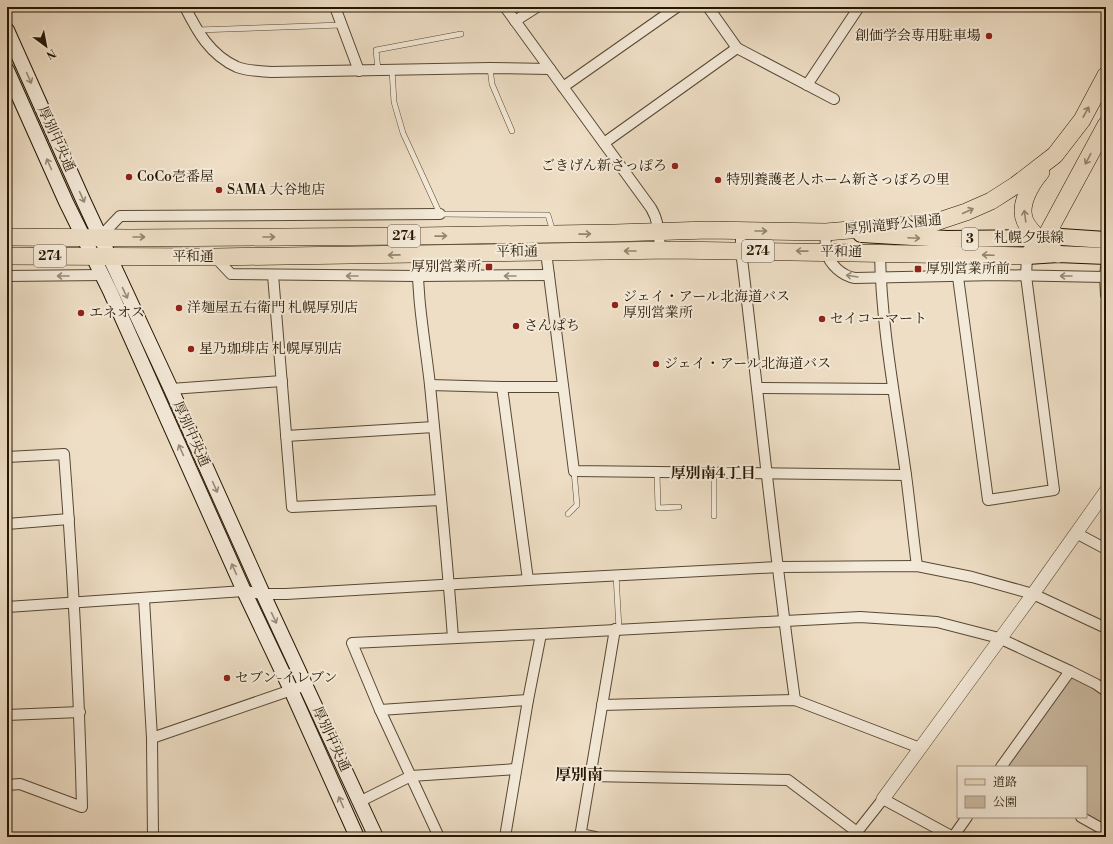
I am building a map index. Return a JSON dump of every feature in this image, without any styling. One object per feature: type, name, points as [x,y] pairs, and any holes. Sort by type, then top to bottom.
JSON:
[{"type":"highway","name":"厚別滝野公園通","points":[[830,232],[918,225],[949,219],[991,201],[1016,185],[1055,155],[1082,120],[1106,75]]},
{"type":"highway","points":[[1027,256],[1042,238],[1106,125]]},
{"type":"highway","name":"274","points":[[1055,155],[1028,189],[1024,203],[1024,221],[1058,254]]},
{"type":"highway","name":"平和通","points":[[7,236],[418,236],[708,230],[830,232]]},
{"type":"highway","name":"平和通","points":[[7,256],[215,257],[660,250],[880,252],[1027,256]]},
{"type":"main road","name":"厚別中央通","points":[[7,30],[101,257],[171,389],[263,594],[376,837]]},
{"type":"main road","name":"厚別中央通","points":[[7,70],[66,202],[92,237]]},
{"type":"main road","name":"札幌夕張線","points":[[830,232],[947,239],[1042,238],[1106,240]]},
{"type":"main road","name":"札幌夕張線","points":[[1027,256],[1058,254],[1106,256]]},
{"type":"main road","name":"厚別中央通","points":[[101,257],[102,275],[244,591],[291,690],[357,837]]},
{"type":"street","points":[[185,7],[207,45],[219,56],[237,67],[253,70],[271,72],[490,68],[550,69]]},
{"type":"street","points":[[335,7],[359,71]]},
{"type":"street","points":[[505,7],[651,208],[656,216],[660,250]]},
{"type":"street","points":[[515,21],[537,7]]},
{"type":"street","points":[[708,7],[737,48],[834,99]]},
{"type":"street","points":[[807,85],[859,7]]},
{"type":"street","points":[[563,87],[671,9]]},
{"type":"street","points":[[604,143],[737,48]]},
{"type":"street","points":[[92,237],[120,216],[440,214]]},
{"type":"street","points":[[741,231],[741,250],[779,567],[784,621],[795,700]]},
{"type":"street","points":[[830,232],[826,252],[833,264],[846,276],[855,278],[996,275],[1105,277]]},
{"type":"street","points":[[418,236],[417,276],[430,385],[453,638]]},
{"type":"street","points":[[546,252],[574,471],[906,475]]},
{"type":"street","points":[[880,252],[880,277],[892,389],[906,475],[917,566]]},
{"type":"street","points":[[958,276],[988,500],[1054,490],[1026,276],[1027,256]]},
{"type":"street","points":[[215,257],[231,274],[417,276],[549,275]]},
{"type":"street","points":[[1106,267],[1106,295]]},
{"type":"street","points":[[7,276],[102,275]]},
{"type":"street","points":[[273,275],[292,507],[441,500]]},
{"type":"street","points":[[171,389],[282,380]]},
{"type":"street","points":[[430,385],[563,387]]},
{"type":"street","points":[[502,387],[528,580]]},
{"type":"street","points":[[758,388],[892,389]]},
{"type":"street","points":[[286,436],[434,427]]},
{"type":"street","points":[[7,457],[64,454],[80,712],[82,806],[20,784],[7,784]]},
{"type":"street","points":[[590,776],[788,780],[855,834],[883,799],[1033,594],[1106,491]]},
{"type":"street","points":[[7,524],[69,519]]},
{"type":"street","points":[[1076,532],[1106,549]]},
{"type":"street","points":[[7,607],[144,599],[244,591],[263,594],[286,594],[779,567],[917,566],[972,577],[1033,594],[1106,628]]},
{"type":"street","points":[[144,599],[152,738],[153,837]]},
{"type":"street","points":[[439,837],[380,710],[352,643],[860,617],[937,622],[1000,638],[1096,684],[1106,691]]},
{"type":"street","points":[[595,837],[580,836],[602,704],[617,629]]},
{"type":"street","points":[[504,837],[541,634]]},
{"type":"street","points":[[1002,766],[1070,671]]},
{"type":"street","points":[[152,738],[306,685]]},
{"type":"street","points":[[380,710],[528,700]]},
{"type":"street","points":[[602,704],[795,700],[920,748]]},
{"type":"street","points":[[7,715],[80,712]]},
{"type":"street","points":[[359,802],[411,776],[516,769]]},
{"type":"street","points":[[883,799],[953,837],[966,818]]},
{"type":"street","points":[[1083,818],[1106,831]]},
{"type":"lane","points":[[197,30],[342,25]]},
{"type":"lane","points":[[378,70],[376,50],[460,34]]},
{"type":"lane","points":[[490,68],[492,84],[512,131]]},
{"type":"lane","points":[[392,70],[394,102],[403,132],[440,214],[548,215],[554,234]]},
{"type":"lane","points":[[568,514],[577,505],[574,471]]},
{"type":"lane","points":[[657,472],[658,508],[679,507]]},
{"type":"lane","points":[[714,473],[714,516]]},
{"type":"lane","points":[[616,575],[617,629]]},
{"type":"green space","points":[[1070,671],[1106,691],[1106,831],[1087,818],[1087,766],[1002,766]]},
{"type":"place","name":"創価学会専用駐車場","points":[[989,36]]},
{"type":"place","name":"ごきげん新さっぽろ","points":[[675,166]]},
{"type":"place","name":"CoCo壱番屋","points":[[129,177]]},
{"type":"place","name":"特別養護老人ホーム新さっぽろの里","points":[[718,180]]},
{"type":"place","name":"SAMA 大谷地店","points":[[219,190]]},
{"type":"place","name":"厚別営業所","points":[[489,267]]},
{"type":"place","name":"厚別営業所前","points":[[918,269]]},
{"type":"place","name":"ジェイ・アール北海道バス 厚別営業所","points":[[615,305]]},
{"type":"place","name":"洋麺屋五右衛門 札幌厚別店","points":[[179,308]]},
{"type":"place","name":"エネオス","points":[[81,313]]},
{"type":"place","name":"セイコーマート","points":[[822,319]]},
{"type":"place","name":"さんぱち","points":[[516,326]]},
{"type":"place","name":"星乃珈琲店 札幌厚別店","points":[[191,349]]},
{"type":"place","name":"ジェイ・アール北海道バス","points":[[656,364]]},
{"type":"place","name":"セブン-イレブン","points":[[227,678]]},
{"type":"district","name":"厚別南4丁目","points":[[713,473]]},
{"type":"district","name":"厚別南","points":[[579,775]]}]
